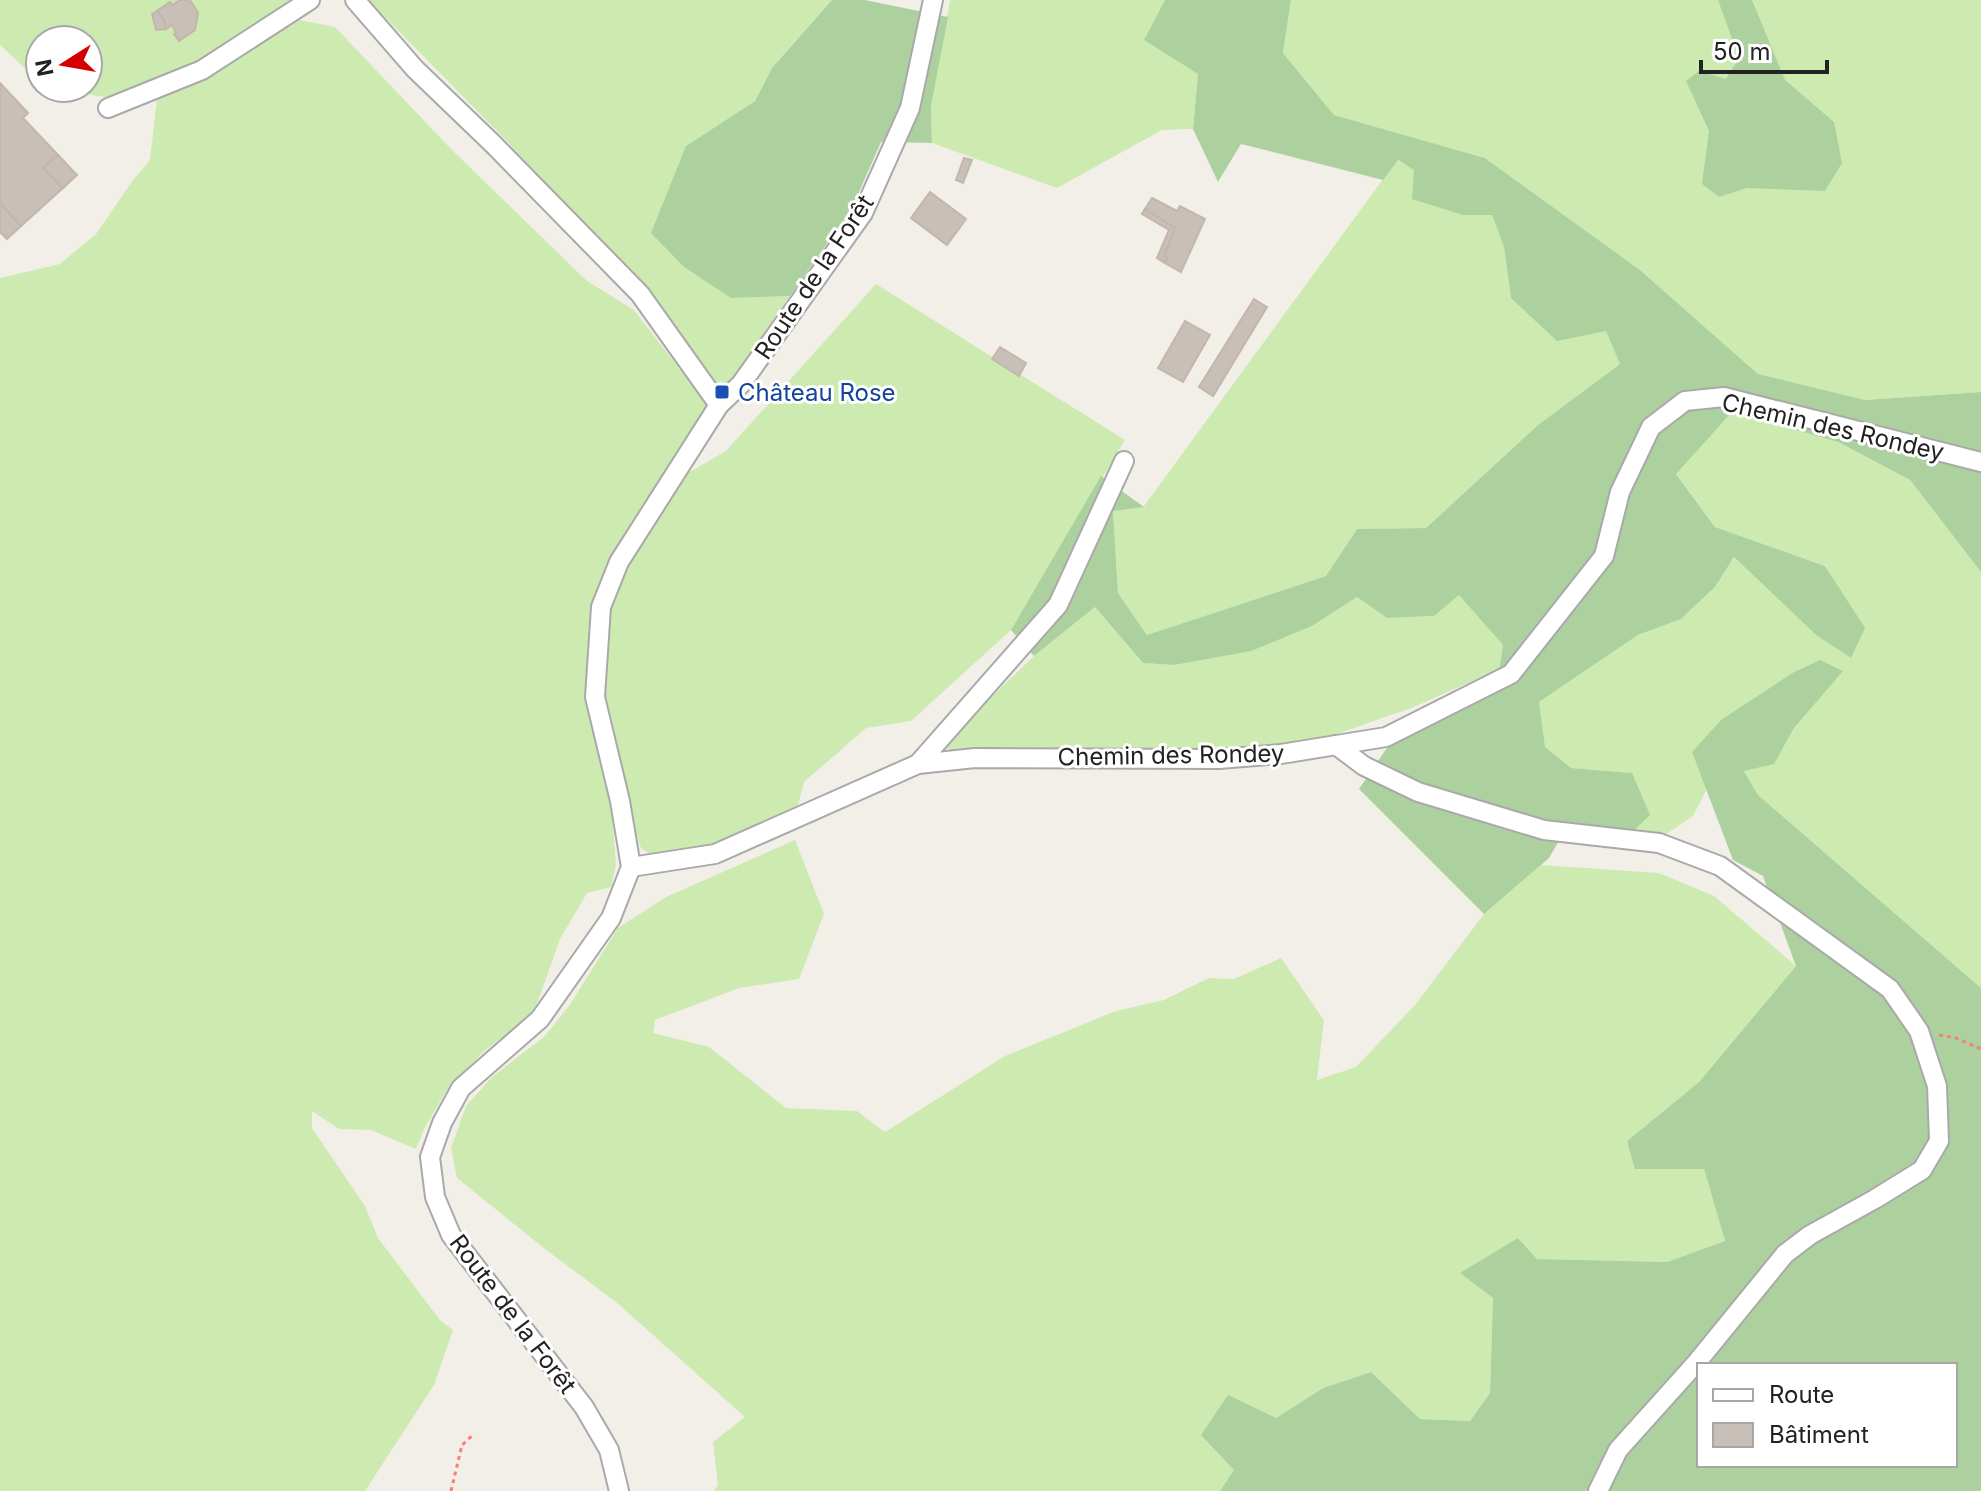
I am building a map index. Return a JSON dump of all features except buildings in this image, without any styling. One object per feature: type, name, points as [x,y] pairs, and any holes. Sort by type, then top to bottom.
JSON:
[{"type":"street","points":[[108,108],[202,70],[310,0]]},
{"type":"street","points":[[355,0],[415,69],[640,294],[719,405]]},
{"type":"street","name":"Route de la Forêt","points":[[619,1491],[609,1450],[584,1407],[451,1235],[435,1197],[430,1157],[442,1123],[461,1088],[540,1019],[611,918],[631,867],[620,801],[595,697],[601,607],[619,562],[719,405],[741,384],[863,213],[910,108],[933,0]]},
{"type":"street","name":"Chemin des Rondey","points":[[631,867],[715,854],[918,764],[975,758],[1219,759],[1281,754],[1386,737],[1511,674],[1604,556],[1620,492],[1651,427],[1685,401],[1724,397],[1981,462]]},
{"type":"street","points":[[918,764],[1058,605],[1124,461]]},
{"type":"street","points":[[1336,745],[1364,766],[1418,792],[1544,830],[1659,843],[1720,866],[1890,989],[1919,1031],[1937,1086],[1939,1141],[1922,1170],[1810,1235],[1785,1254],[1697,1362],[1618,1450],[1598,1491]]},
{"type":"path","points":[[1919,1031],[1956,1038],[1981,1049]]},
{"type":"path","points":[[451,1491],[462,1445],[473,1435]]},
{"type":"green space","points":[[0,0],[289,0],[270,14],[335,27],[452,150],[587,281],[634,310],[709,407],[609,562],[591,608],[587,685],[611,801],[616,864],[611,887],[587,893],[560,939],[533,1015],[485,1050],[448,1088],[416,1149],[371,1130],[339,1129],[312,1111],[312,1128],[365,1206],[378,1238],[440,1320],[453,1330],[434,1385],[365,1491],[0,1491],[0,278],[60,264],[96,234],[150,160],[159,81],[104,97],[104,24],[24,24],[24,67],[0,45]]},
{"type":"green space","points":[[368,0],[832,0],[772,68],[755,101],[686,146],[731,298],[790,296],[733,380],[722,386],[710,384],[646,288]]},
{"type":"green space","points":[[832,0],[865,0],[948,17],[931,106],[932,143],[881,142],[852,208],[790,296],[731,298],[684,267],[651,233],[686,146],[755,101],[772,68]]},
{"type":"green space","points":[[950,0],[1165,0],[1145,40],[1198,74],[1193,129],[1162,130],[1057,188],[932,143],[931,106]]},
{"type":"green space","points":[[1165,0],[1291,0],[1283,53],[1334,115],[1485,158],[1640,270],[1758,374],[1865,400],[1981,392],[1981,572],[1910,480],[1838,442],[1732,412],[1676,474],[1715,527],[1825,566],[1865,628],[1851,658],[1816,635],[1734,557],[1715,587],[1681,619],[1638,635],[1539,702],[1545,747],[1571,768],[1632,773],[1650,815],[1628,836],[1568,825],[1549,858],[1484,914],[1359,789],[1391,742],[1496,689],[1503,645],[1459,595],[1434,616],[1387,618],[1357,597],[1312,626],[1251,651],[1174,665],[1143,663],[1095,607],[1034,656],[1011,630],[1101,476],[1144,507],[1113,511],[1118,593],[1147,635],[1326,576],[1357,529],[1426,528],[1538,425],[1620,364],[1606,331],[1557,341],[1511,298],[1504,247],[1492,215],[1463,215],[1412,199],[1414,170],[1398,160],[1383,180],[1241,144],[1218,182],[1193,129],[1198,74],[1144,40]]},
{"type":"green space","points":[[1291,0],[1981,0],[1981,392],[1865,400],[1758,374],[1640,270],[1485,158],[1334,115],[1283,53]]},
{"type":"green space","points":[[1718,0],[1752,0],[1785,80],[1834,122],[1842,163],[1825,191],[1747,188],[1719,197],[1702,184],[1709,131],[1686,81],[1699,71],[1726,79],[1739,58]]},
{"type":"green space","points":[[1397,160],[1415,170],[1463,215],[1492,215],[1504,247],[1511,298],[1607,331],[1620,364],[1538,425],[1426,528],[1357,529],[1326,576],[1147,635],[1118,593],[1113,511],[1144,506]]},
{"type":"green space","points":[[876,284],[1125,440],[1011,630],[911,721],[866,728],[804,782],[798,805],[714,850],[651,855],[641,848],[635,831],[607,709],[604,676],[609,613],[623,572],[686,474],[726,451]]},
{"type":"green space","points":[[1732,412],[1838,442],[1910,480],[1981,572],[1981,988],[1758,795],[1744,771],[1774,763],[1794,728],[1842,671],[1820,660],[1794,672],[1692,752],[1707,789],[1693,816],[1662,837],[1628,836],[1632,773],[1571,768],[1544,747],[1539,702],[1638,635],[1681,619],[1715,587],[1734,557],[1816,635],[1851,658],[1826,566],[1715,527],[1676,473]]},
{"type":"green space","points":[[1459,594],[1503,645],[1499,669],[1414,707],[1331,736],[1267,750],[1219,753],[954,751],[940,746],[1034,656],[1095,607],[1143,663],[1174,665],[1312,626],[1357,597],[1387,618],[1434,616]]},
{"type":"green space","points":[[1820,660],[1843,671],[1794,728],[1774,764],[1744,771],[1758,795],[1981,988],[1981,1491],[1220,1491],[1234,1470],[1201,1435],[1228,1395],[1276,1418],[1323,1388],[1371,1372],[1420,1419],[1470,1421],[1490,1393],[1493,1298],[1460,1273],[1518,1238],[1537,1259],[1667,1262],[1725,1241],[1704,1169],[1635,1169],[1627,1141],[1699,1082],[1796,966],[1763,876],[1733,860],[1692,752],[1721,720],[1794,672]]},
{"type":"green space","points":[[795,840],[824,914],[799,979],[739,988],[655,1020],[653,1033],[709,1047],[786,1108],[857,1111],[885,1132],[1005,1056],[1116,1011],[1164,1000],[1209,978],[1234,979],[1281,958],[1324,1020],[1317,1080],[1356,1067],[1415,1005],[1484,914],[1541,865],[1659,873],[1714,896],[1796,966],[1699,1082],[1627,1141],[1636,1169],[1704,1169],[1725,1241],[1667,1262],[1537,1259],[1518,1238],[1493,1298],[1490,1393],[1470,1421],[1420,1419],[1371,1372],[1323,1388],[1276,1418],[1220,1491],[714,1491],[718,1485],[713,1442],[745,1417],[616,1302],[457,1178],[451,1148],[466,1106],[493,1076],[545,1036],[569,1006],[618,928],[666,897]]},
{"type":"place","name":"Château Rose","points":[[722,392]]}]
